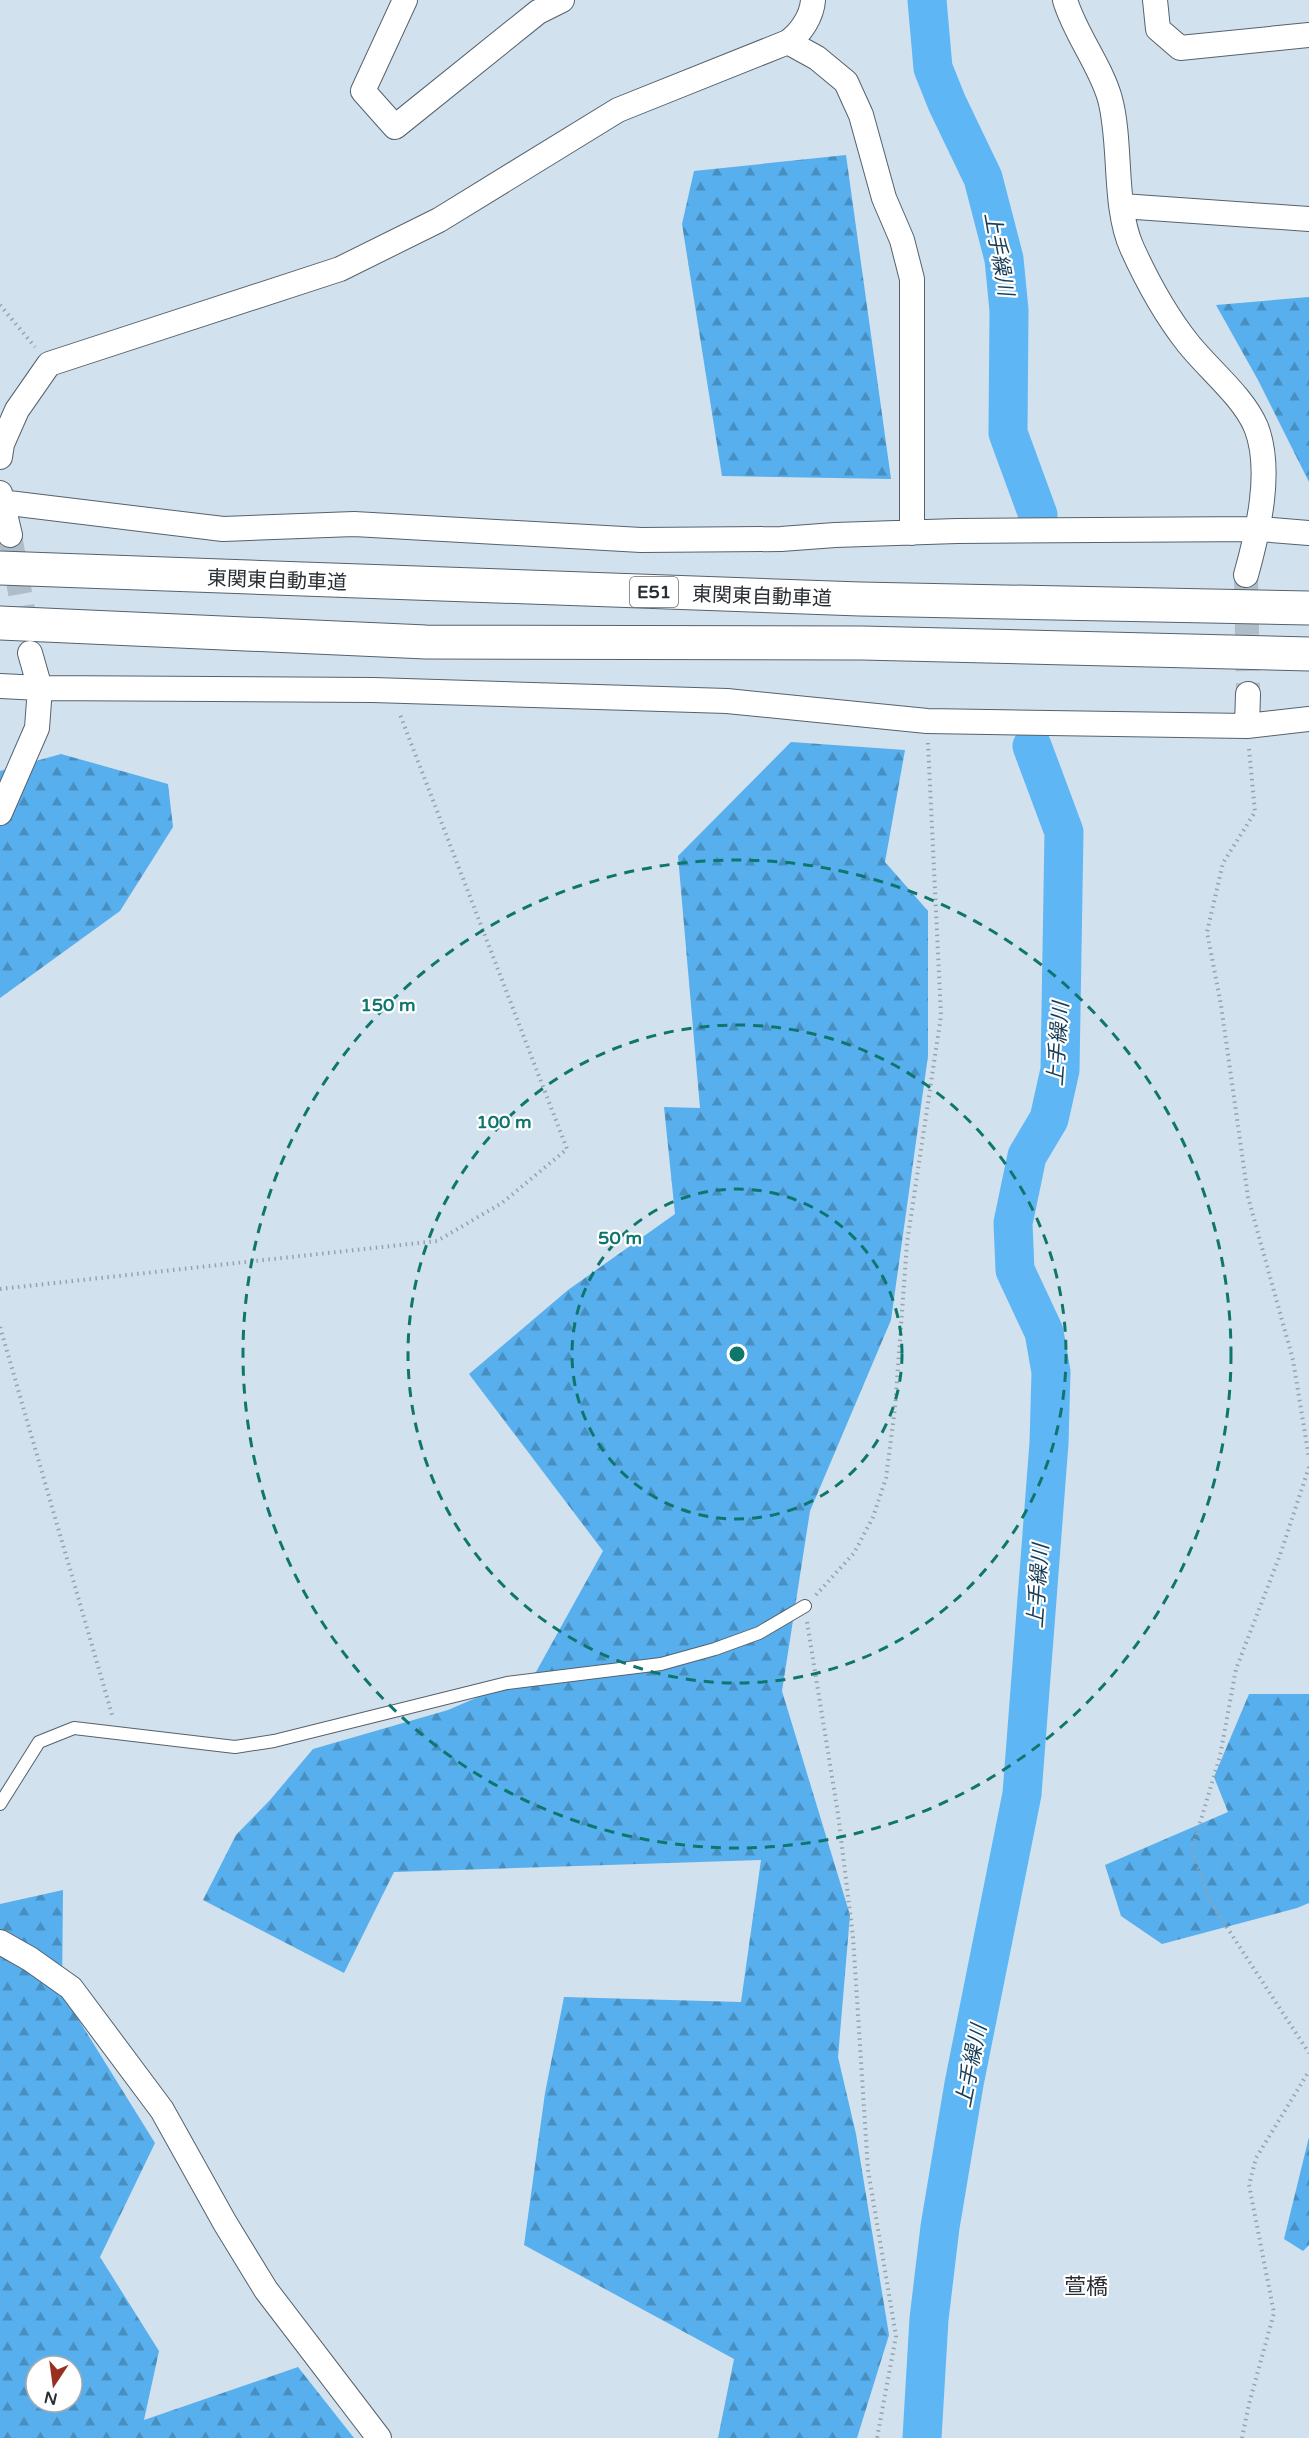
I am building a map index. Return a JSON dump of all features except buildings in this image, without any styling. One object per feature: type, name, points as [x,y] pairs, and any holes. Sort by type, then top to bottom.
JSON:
[{"type":"highway","name":"東関東自動車道","points":[[0,568],[860,599],[1309,608]]},
{"type":"highway","points":[[0,623],[426,642],[862,643],[1309,654]]},
{"type":"street","points":[[405,0],[363,91],[394,127],[538,12],[562,0]]},
{"type":"street","points":[[0,457],[2,444],[18,410],[49,364],[340,269],[439,220],[618,110],[788,42],[795,37],[813,11],[813,0]]},
{"type":"street","points":[[1065,0],[1110,99],[1122,206],[1131,245],[1152,289],[1187,342],[1250,414],[1257,430],[1262,452],[1259,529],[1246,575]]},
{"type":"street","points":[[1155,0],[1158,29],[1180,48],[1309,36]]},
{"type":"street","points":[[788,42],[817,58],[846,82],[861,115],[884,198],[902,240],[912,279],[912,533]]},
{"type":"street","points":[[1122,206],[1309,219]]},
{"type":"street","points":[[10,536],[0,499],[224,529],[354,524],[641,540],[781,539],[912,533],[1259,529],[1309,533]]},
{"type":"street","points":[[0,813],[37,728],[40,688],[30,653]]},
{"type":"street","points":[[0,686],[391,690],[727,701],[927,721],[1248,726],[1309,720]]},
{"type":"street","points":[[1248,694],[1248,726]]},
{"type":"street","points":[[0,1942],[30,1959],[71,1988],[162,2110],[225,2223],[266,2290],[380,2438]]},
{"type":"lane","points":[[0,1804],[39,1742],[74,1728],[235,1746],[274,1742],[507,1683],[661,1664],[715,1649],[759,1633],[805,1606]]},
{"type":"path","points":[[0,304],[49,364]]},
{"type":"path","points":[[0,1289],[437,1241],[502,1203],[567,1149],[391,690]]},
{"type":"path","points":[[877,2438],[896,2336],[868,2169],[853,1937],[838,1814],[805,1606],[854,1554],[873,1517],[886,1478],[895,1408],[907,1243],[941,1016],[927,721]]},
{"type":"path","points":[[1248,726],[1255,812],[1222,863],[1208,932],[1221,1005],[1248,1197],[1293,1360],[1309,1458]]},
{"type":"path","points":[[0,1327],[117,1734]]},
{"type":"path","points":[[1309,1467],[1280,1555],[1236,1669],[1220,1756],[1192,1850],[1211,1903],[1309,2053]]},
{"type":"path","points":[[1242,2438],[1274,2313],[1249,2186],[1256,2158],[1309,2071]]},
{"type":"green space","points":[[846,155],[891,479],[722,476],[682,224],[694,171]]},
{"type":"green space","points":[[1309,297],[1309,482],[1258,380],[1216,305]]},
{"type":"green space","points":[[791,742],[905,750],[885,862],[928,911],[928,1056],[891,1320],[810,1511],[782,1691],[850,1915],[838,2057],[856,2134],[889,2335],[857,2438],[718,2438],[734,2359],[524,2245],[545,2093],[564,1997],[741,2002],[761,1860],[394,1872],[344,1973],[203,1900],[236,1835],[270,1800],[313,1749],[448,1710],[536,1672],[603,1551],[469,1374],[568,1290],[675,1214],[664,1107],[700,1108],[678,856]]},
{"type":"green space","points":[[61,754],[168,784],[173,827],[120,911],[0,998],[0,771]]},
{"type":"green space","points":[[1249,1694],[1309,1694],[1309,1903],[1162,1944],[1121,1916],[1105,1865],[1228,1812],[1214,1777]]},
{"type":"green space","points":[[63,1890],[62,1993],[155,2143],[100,2257],[159,2351],[144,2420],[298,2367],[354,2438],[0,2438],[0,1904]]},
{"type":"green space","points":[[1309,2137],[1309,2245],[1303,2251],[1284,2239]]},
{"type":"waterway","name":"上手繰川","points":[[927,0],[933,68],[983,178],[1004,259],[1009,310],[1008,433],[1038,515]]},
{"type":"waterway","name":"上手繰川","points":[[922,2438],[929,2319],[940,2227],[964,2084],[1022,1794],[1049,1443],[1051,1372],[1044,1332],[1015,1270],[1013,1223],[1027,1156],[1049,1119],[1060,1070],[1064,832],[1032,746]]},
{"type":"tunnel","points":[[10,535],[28,639]]},
{"type":"tunnel","points":[[1246,575],[1248,694]]},
{"type":"district","name":"萱橋","points":[[1086,2286]]}]
